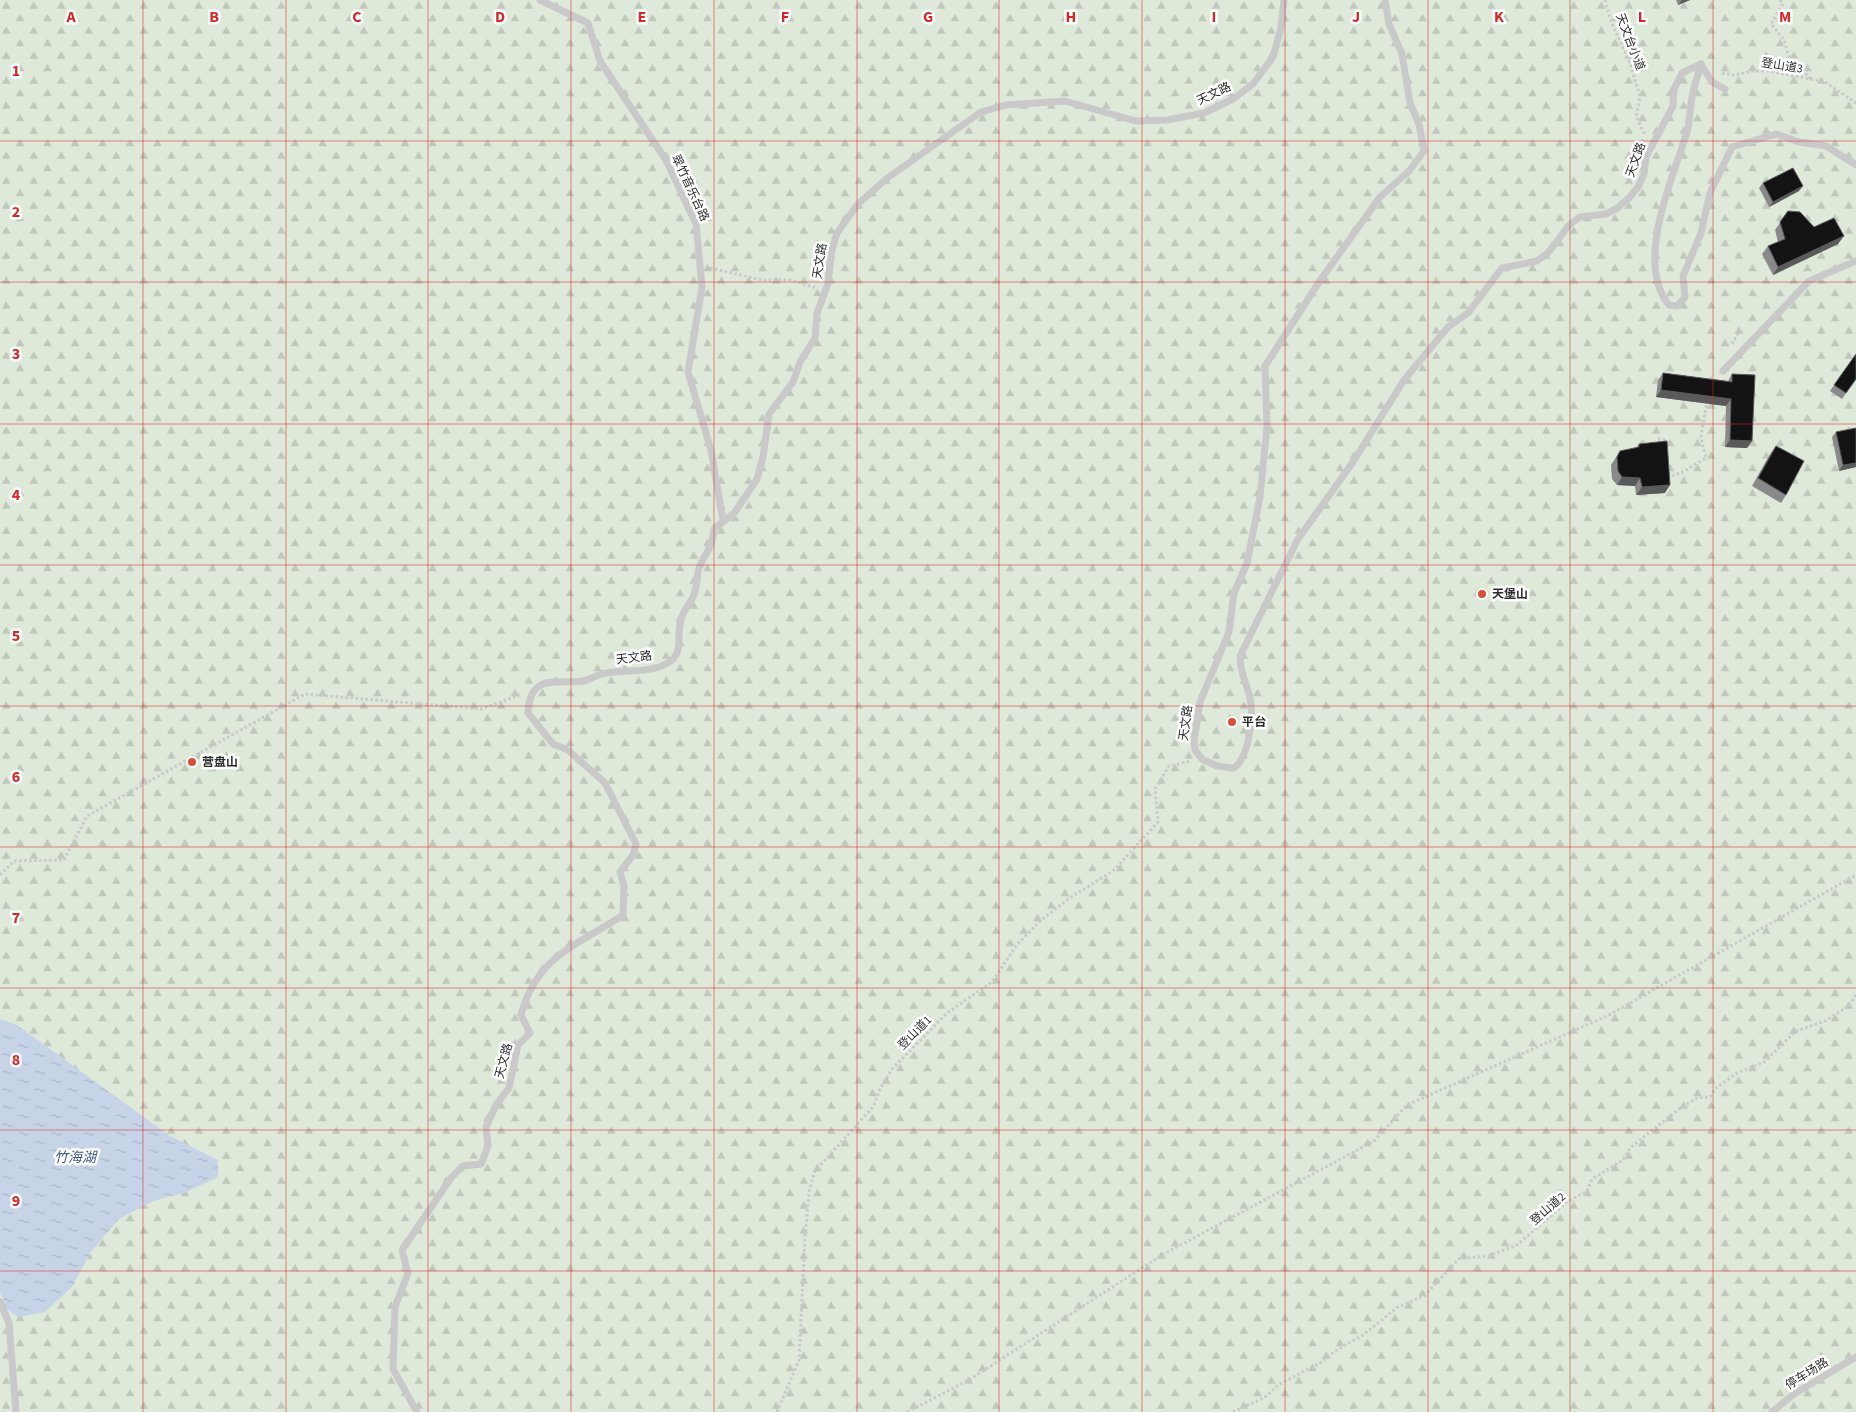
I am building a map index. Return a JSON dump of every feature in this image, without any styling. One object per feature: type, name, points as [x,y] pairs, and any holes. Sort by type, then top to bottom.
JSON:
[{"type":"lane","name":"翠竹音乐台路","points":[[540,0],[588,23],[600,61],[666,160],[696,224],[702,287],[688,372],[711,450],[723,521]]},
{"type":"lane","name":"天文路","points":[[417,1412],[393,1369],[396,1307],[408,1273],[402,1250],[452,1178],[463,1166],[481,1164],[488,1146],[486,1127],[496,1105],[509,1088],[518,1044],[530,1033],[521,1015],[527,993],[547,966],[571,945],[623,915],[624,886],[620,872],[633,855],[636,844],[605,783],[568,750],[552,744],[528,713],[528,702],[535,690],[548,682],[584,681],[603,673],[666,664],[676,656],[680,645],[679,626],[683,610],[692,600],[698,585],[699,569],[712,545],[714,529],[735,512],[757,479],[763,457],[769,414],[793,382],[800,362],[815,338],[817,313],[828,284],[831,254],[837,233],[858,204],[886,179],[980,112],[1006,105],[1065,100],[1136,121],[1167,120],[1204,113],[1234,98],[1253,84],[1273,57],[1281,28],[1284,0]]},
{"type":"lane","name":"天文路","points":[[1385,0],[1389,24],[1402,54],[1410,103],[1419,124],[1424,151],[1409,171],[1380,197],[1319,282],[1265,366],[1267,426],[1260,496],[1247,563],[1234,593],[1229,632],[1200,702],[1194,741],[1195,750],[1202,759],[1217,766],[1234,768],[1241,763],[1250,729],[1251,700],[1245,680],[1240,672],[1240,656],[1298,539],[1354,462],[1404,380],[1448,327],[1468,313],[1502,268],[1537,261],[1548,254],[1574,221],[1580,217],[1606,214],[1616,210],[1628,198],[1638,187],[1644,174],[1646,157],[1673,106],[1674,89],[1682,73],[1701,64]]},
{"type":"lane","points":[[1701,64],[1712,82],[1725,89]]},
{"type":"lane","points":[[1701,64],[1692,94],[1688,129],[1658,228],[1654,266],[1659,294],[1669,305],[1677,306],[1685,297],[1683,276],[1702,233],[1710,193],[1732,147],[1776,134],[1799,142],[1826,146],[1856,165]]},
{"type":"lane","points":[[1723,371],[1809,281],[1856,261]]},
{"type":"lane","points":[[0,1302],[9,1322],[16,1412]]},
{"type":"lane","name":"停车场路","points":[[1772,1412],[1794,1394],[1856,1357]]},
{"type":"path","name":"天文台小道","points":[[1605,0],[1612,24],[1629,60],[1640,97],[1636,116],[1651,147]]},
{"type":"path","points":[[1780,0],[1783,4],[1771,24],[1784,40],[1789,57],[1812,80]]},
{"type":"path","name":"登山道3","points":[[1701,64],[1718,72],[1734,75],[1753,70],[1768,71],[1825,82],[1848,95],[1856,103]]},
{"type":"path","points":[[701,267],[762,280],[791,280],[810,284],[825,294]]},
{"type":"path","points":[[1666,468],[1666,478],[1681,473],[1706,458],[1701,438]]},
{"type":"path","points":[[1658,439],[1666,440],[1666,449]]},
{"type":"path","points":[[0,875],[14,861],[64,860],[88,816],[305,694],[481,709],[535,690]]},
{"type":"path","name":"登山道1","points":[[777,1412],[799,1360],[809,1192],[816,1171],[873,1107],[881,1087],[893,1068],[947,1013],[992,982],[1016,946],[1039,922],[1067,900],[1114,870],[1158,822],[1155,789],[1169,766],[1202,759]]},
{"type":"path","points":[[907,1412],[968,1380],[1162,1255],[1374,1141],[1407,1105],[1609,1015],[1856,874]]},
{"type":"path","name":"登山道2","points":[[1233,1412],[1264,1398],[1278,1385],[1320,1363],[1338,1348],[1363,1335],[1398,1307],[1424,1296],[1459,1259],[1489,1256],[1517,1245],[1567,1202],[1587,1191],[1592,1179],[1623,1160],[1630,1148],[1679,1109],[1697,1098],[1710,1097],[1716,1088],[1737,1073],[1764,1062],[1790,1040],[1796,1031],[1825,1020],[1850,1006],[1856,995]]},
{"type":"green space","points":[[0,0],[1856,0],[1856,1412],[0,1412]]},
{"type":"water","name":"竹海湖","points":[[0,1019],[17,1025],[170,1136],[218,1160],[218,1177],[184,1193],[153,1201],[119,1219],[90,1253],[73,1286],[45,1312],[18,1317],[8,1310],[0,1292]]},
{"type":"building","points":[[1793,168],[1803,186],[1773,202],[1763,183]]},
{"type":"building","points":[[1788,211],[1800,212],[1814,227],[1834,218],[1844,236],[1778,267],[1768,246],[1785,239],[1780,222]]},
{"type":"building","points":[[1856,354],[1856,379],[1846,393],[1834,385]]},
{"type":"building","points":[[1663,373],[1732,382],[1732,374],[1755,375],[1752,441],[1730,440],[1731,399],[1661,390]]},
{"type":"building","points":[[1856,428],[1856,463],[1843,465],[1836,432]]},
{"type":"building","points":[[1667,441],[1670,485],[1642,487],[1640,478],[1622,477],[1618,471],[1617,457],[1620,451],[1639,447],[1639,444]]},
{"type":"building","points":[[1776,446],[1804,461],[1786,495],[1758,478]]},
{"type":"place","name":"天堡山","points":[[1482,594]]},
{"type":"place","name":"平台","points":[[1232,722]]},
{"type":"place","name":"营盘山","points":[[192,762]]}]
